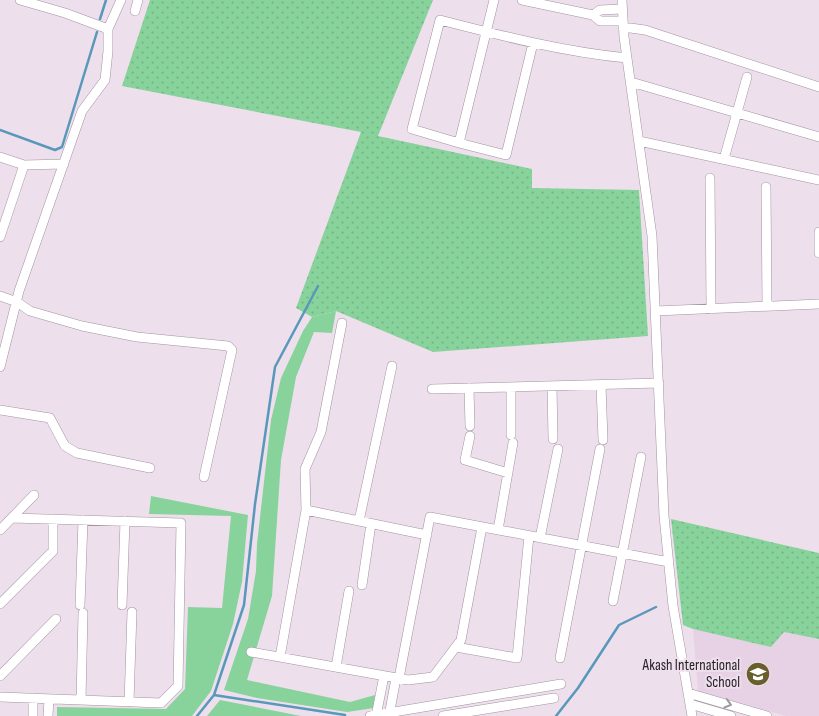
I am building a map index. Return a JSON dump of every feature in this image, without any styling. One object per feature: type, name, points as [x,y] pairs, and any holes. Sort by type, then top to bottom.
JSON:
[{"type":"street","points":[[20,0],[65,13],[108,29]]},
{"type":"street","points":[[0,367],[19,291],[82,111],[105,80],[108,29],[121,0]]},
{"type":"street","points":[[135,11],[138,0]]},
{"type":"street","points":[[459,143],[494,0]]},
{"type":"street","points":[[522,0],[593,15],[600,21],[623,24],[645,30],[819,87]]},
{"type":"street","points":[[593,15],[600,10],[622,5],[630,82],[652,236],[664,516],[673,606],[692,716]]},
{"type":"street","points":[[533,43],[506,155],[412,129],[440,20],[533,43],[627,58]]},
{"type":"street","points":[[724,159],[747,77]]},
{"type":"street","points":[[630,82],[819,138]]},
{"type":"street","points":[[639,141],[819,180]]},
{"type":"street","points":[[0,157],[24,165],[64,164]]},
{"type":"street","points":[[0,237],[24,165]]},
{"type":"street","points":[[710,178],[711,309]]},
{"type":"street","points":[[766,187],[767,306]]},
{"type":"street","points":[[819,232],[819,253]]},
{"type":"street","points":[[656,311],[819,304],[819,295]]},
{"type":"street","points":[[0,296],[17,302],[30,311],[82,326],[137,337],[228,346],[232,350],[204,477]]},
{"type":"street","points":[[280,657],[306,510],[305,469],[322,432],[342,323]]},
{"type":"street","points":[[359,521],[392,366]]},
{"type":"street","points":[[432,390],[659,383]]},
{"type":"street","points":[[560,658],[602,445],[601,384]]},
{"type":"street","points":[[552,386],[553,439]]},
{"type":"street","points":[[498,530],[512,439],[511,387]]},
{"type":"street","points":[[469,388],[470,426]]},
{"type":"street","points":[[0,410],[50,418],[65,446],[77,453],[150,468]]},
{"type":"street","points":[[470,436],[465,460],[508,473]]},
{"type":"street","points":[[540,538],[558,449]]},
{"type":"street","points":[[613,601],[641,457]]},
{"type":"street","points":[[0,530],[34,495]]},
{"type":"street","points":[[306,510],[427,535]]},
{"type":"street","points":[[389,714],[430,517],[669,562]]},
{"type":"street","points":[[0,697],[161,703],[178,686],[181,523],[12,518]]},
{"type":"street","points":[[0,604],[53,551],[53,519]]},
{"type":"street","points":[[81,700],[83,520]]},
{"type":"street","points":[[122,605],[124,521]]},
{"type":"street","points":[[362,585],[371,524]]},
{"type":"street","points":[[251,652],[408,680],[433,677],[460,640],[482,527]]},
{"type":"street","points":[[456,647],[517,658],[529,536]]},
{"type":"street","points":[[336,667],[349,592]]},
{"type":"street","points":[[129,702],[132,612]]},
{"type":"street","points":[[0,676],[56,619]]},
{"type":"street","points":[[384,676],[374,716],[561,684]]},
{"type":"street","points":[[688,693],[767,716]]},
{"type":"street","points":[[33,698],[33,716]]},
{"type":"street","points":[[443,716],[554,698]]},
{"type":"street","points":[[48,716],[49,699]]},
{"type":"street","points":[[690,704],[731,716]]},
{"type":"shaded area","name":"Akash International School","points":[[693,629],[771,647],[784,632],[819,639],[819,716],[786,716],[698,691]]},
{"type":"green space","points":[[150,0],[433,0],[378,136],[532,169],[532,188],[639,190],[648,336],[433,352],[336,311],[312,317],[296,308],[361,132],[122,86]]},
{"type":"green space","points":[[336,311],[332,333],[314,332],[296,377],[281,460],[272,596],[247,680],[350,702],[375,695],[374,708],[347,712],[257,698],[224,690],[248,619],[256,571],[257,544],[271,420],[281,378],[303,331],[312,317]]},
{"type":"green space","points":[[151,496],[248,515],[242,582],[233,624],[211,691],[192,716],[57,716],[57,707],[166,709],[185,689],[188,607],[222,608],[231,516],[149,514]]},
{"type":"green space","points":[[671,519],[819,553],[819,639],[784,632],[771,647],[683,625]]},
{"type":"green space","points":[[220,700],[301,716],[207,716]]},
{"type":"waterway","points":[[100,19],[106,0]]},
{"type":"waterway","points":[[0,130],[55,150],[62,147],[97,32]]},
{"type":"waterway","points":[[214,695],[244,605],[255,504],[275,367],[318,286]]},
{"type":"waterway","points":[[556,716],[578,688],[619,625],[656,607]]},
{"type":"waterway","points":[[197,716],[214,695],[345,715]]},
{"type":"place","name":"Akash International School","points":[[758,674]]}]
